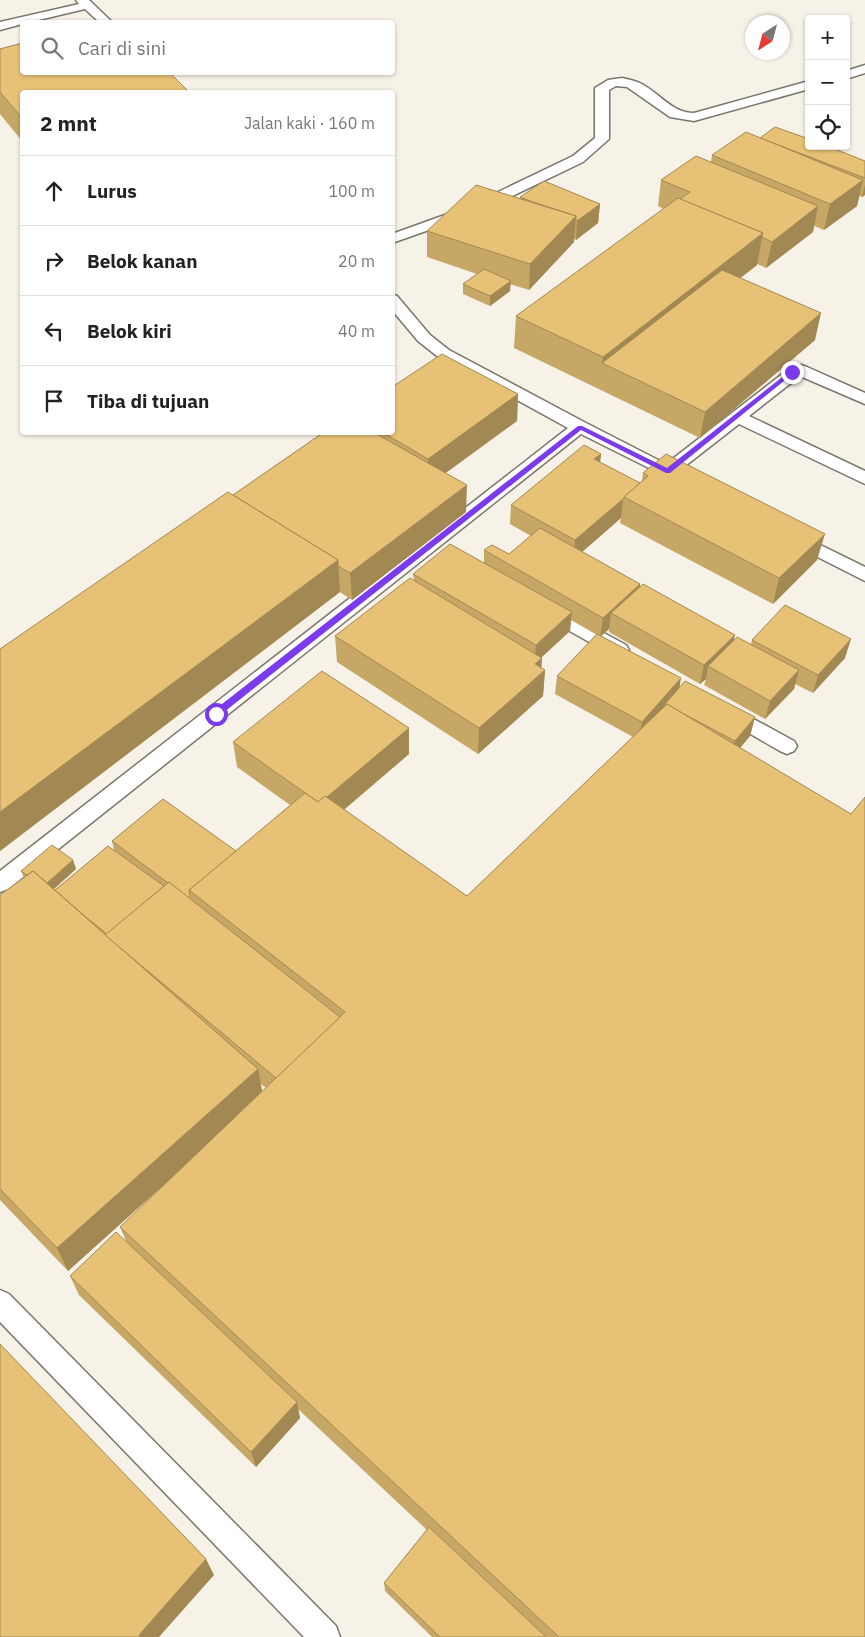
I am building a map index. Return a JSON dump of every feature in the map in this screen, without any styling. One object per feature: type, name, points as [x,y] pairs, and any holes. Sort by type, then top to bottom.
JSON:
[{"type":"lane","points":[[22,20],[85,3],[104,20]]},
{"type":"lane","points":[[0,26],[20,21]]},
{"type":"lane","points":[[850,74],[865,69]]},
{"type":"lane","points":[[395,238],[472,210],[578,159],[602,139],[602,88],[612,83],[621,82],[637,86],[675,115],[685,117],[694,117],[805,86]]},
{"type":"lane","points":[[395,303],[424,338],[442,353],[580,428],[694,485]]},
{"type":"lane","points":[[668,471],[796,371],[801,370],[865,399]]},
{"type":"lane","points":[[736,416],[865,478]]},
{"type":"lane","points":[[0,883],[580,428]]},
{"type":"lane","points":[[779,530],[865,575]]},
{"type":"lane","points":[[432,544],[450,554]]},
{"type":"lane","points":[[528,598],[631,657]]},
{"type":"lane","points":[[709,702],[787,746]]},
{"type":"lane","points":[[0,1303],[325,1637]]},
{"type":"building","points":[[20,44],[20,75],[172,75],[187,90],[20,90],[20,116],[0,92],[0,49]]},
{"type":"building","points":[[775,127],[805,138],[805,150],[837,150],[865,161],[865,178],[760,138]]},
{"type":"building","points":[[746,132],[863,180],[830,204],[712,155]]},
{"type":"building","points":[[696,156],[818,206],[772,242],[762,237],[763,233],[680,199],[690,192],[661,180]]},
{"type":"building","points":[[544,181],[600,204],[577,221],[576,216],[520,197]]},
{"type":"building","points":[[476,185],[576,216],[530,264],[427,231]]},
{"type":"building","points":[[678,198],[763,233],[603,357],[516,316]]},
{"type":"building","points":[[484,269],[511,281],[490,296],[463,284]]},
{"type":"building","points":[[722,270],[821,313],[705,412],[602,363]]},
{"type":"building","points":[[442,354],[518,394],[428,459],[387,435],[395,435],[395,385]]},
{"type":"building","points":[[320,435],[378,435],[467,485],[350,573],[338,566],[338,560],[233,495]]},
{"type":"building","points":[[584,445],[601,454],[594,459],[640,483],[575,540],[511,505]]},
{"type":"building","points":[[666,454],[825,534],[779,578],[624,497],[648,476],[643,473]]},
{"type":"building","points":[[228,492],[338,560],[0,812],[0,649]]},
{"type":"building","points":[[540,528],[640,584],[603,618],[484,550],[492,545],[509,554]]},
{"type":"building","points":[[450,544],[572,612],[536,645],[413,574]]},
{"type":"building","points":[[410,578],[542,658],[535,664],[545,670],[479,728],[335,636]]},
{"type":"building","points":[[643,584],[735,635],[704,665],[611,613]]},
{"type":"building","points":[[785,605],[851,639],[818,675],[752,640]]},
{"type":"building","points":[[597,634],[681,678],[642,722],[557,676]]},
{"type":"building","points":[[737,637],[799,670],[770,701],[708,666]]},
{"type":"building","points":[[322,671],[409,728],[327,797],[325,796],[318,802],[233,742]]},
{"type":"building","points":[[685,681],[755,717],[735,741],[665,704]]},
{"type":"building","points":[[667,704],[851,814],[865,797],[865,1637],[559,1637],[120,1227],[345,1012],[189,890],[305,793],[318,802],[325,796],[467,896]]},
{"type":"building","points":[[163,799],[236,851],[189,890],[190,896],[188,898],[112,841]]},
{"type":"building","points":[[52,845],[73,860],[47,883],[33,871],[27,875],[21,871]]},
{"type":"building","points":[[108,846],[164,886],[107,934],[55,890]]},
{"type":"building","points":[[33,871],[258,1069],[57,1248],[0,1189],[0,895]]},
{"type":"building","points":[[169,882],[340,1017],[276,1078],[105,935]]},
{"type":"building","points":[[116,1232],[297,1402],[251,1452],[70,1276]]},
{"type":"building","points":[[0,1344],[206,1559],[139,1635],[140,1637],[0,1637]]},
{"type":"building","points":[[429,1527],[546,1637],[440,1637],[384,1583]]},
{"type":"route","points":[[216,714],[580,428],[668,471],[792,372]]}]
